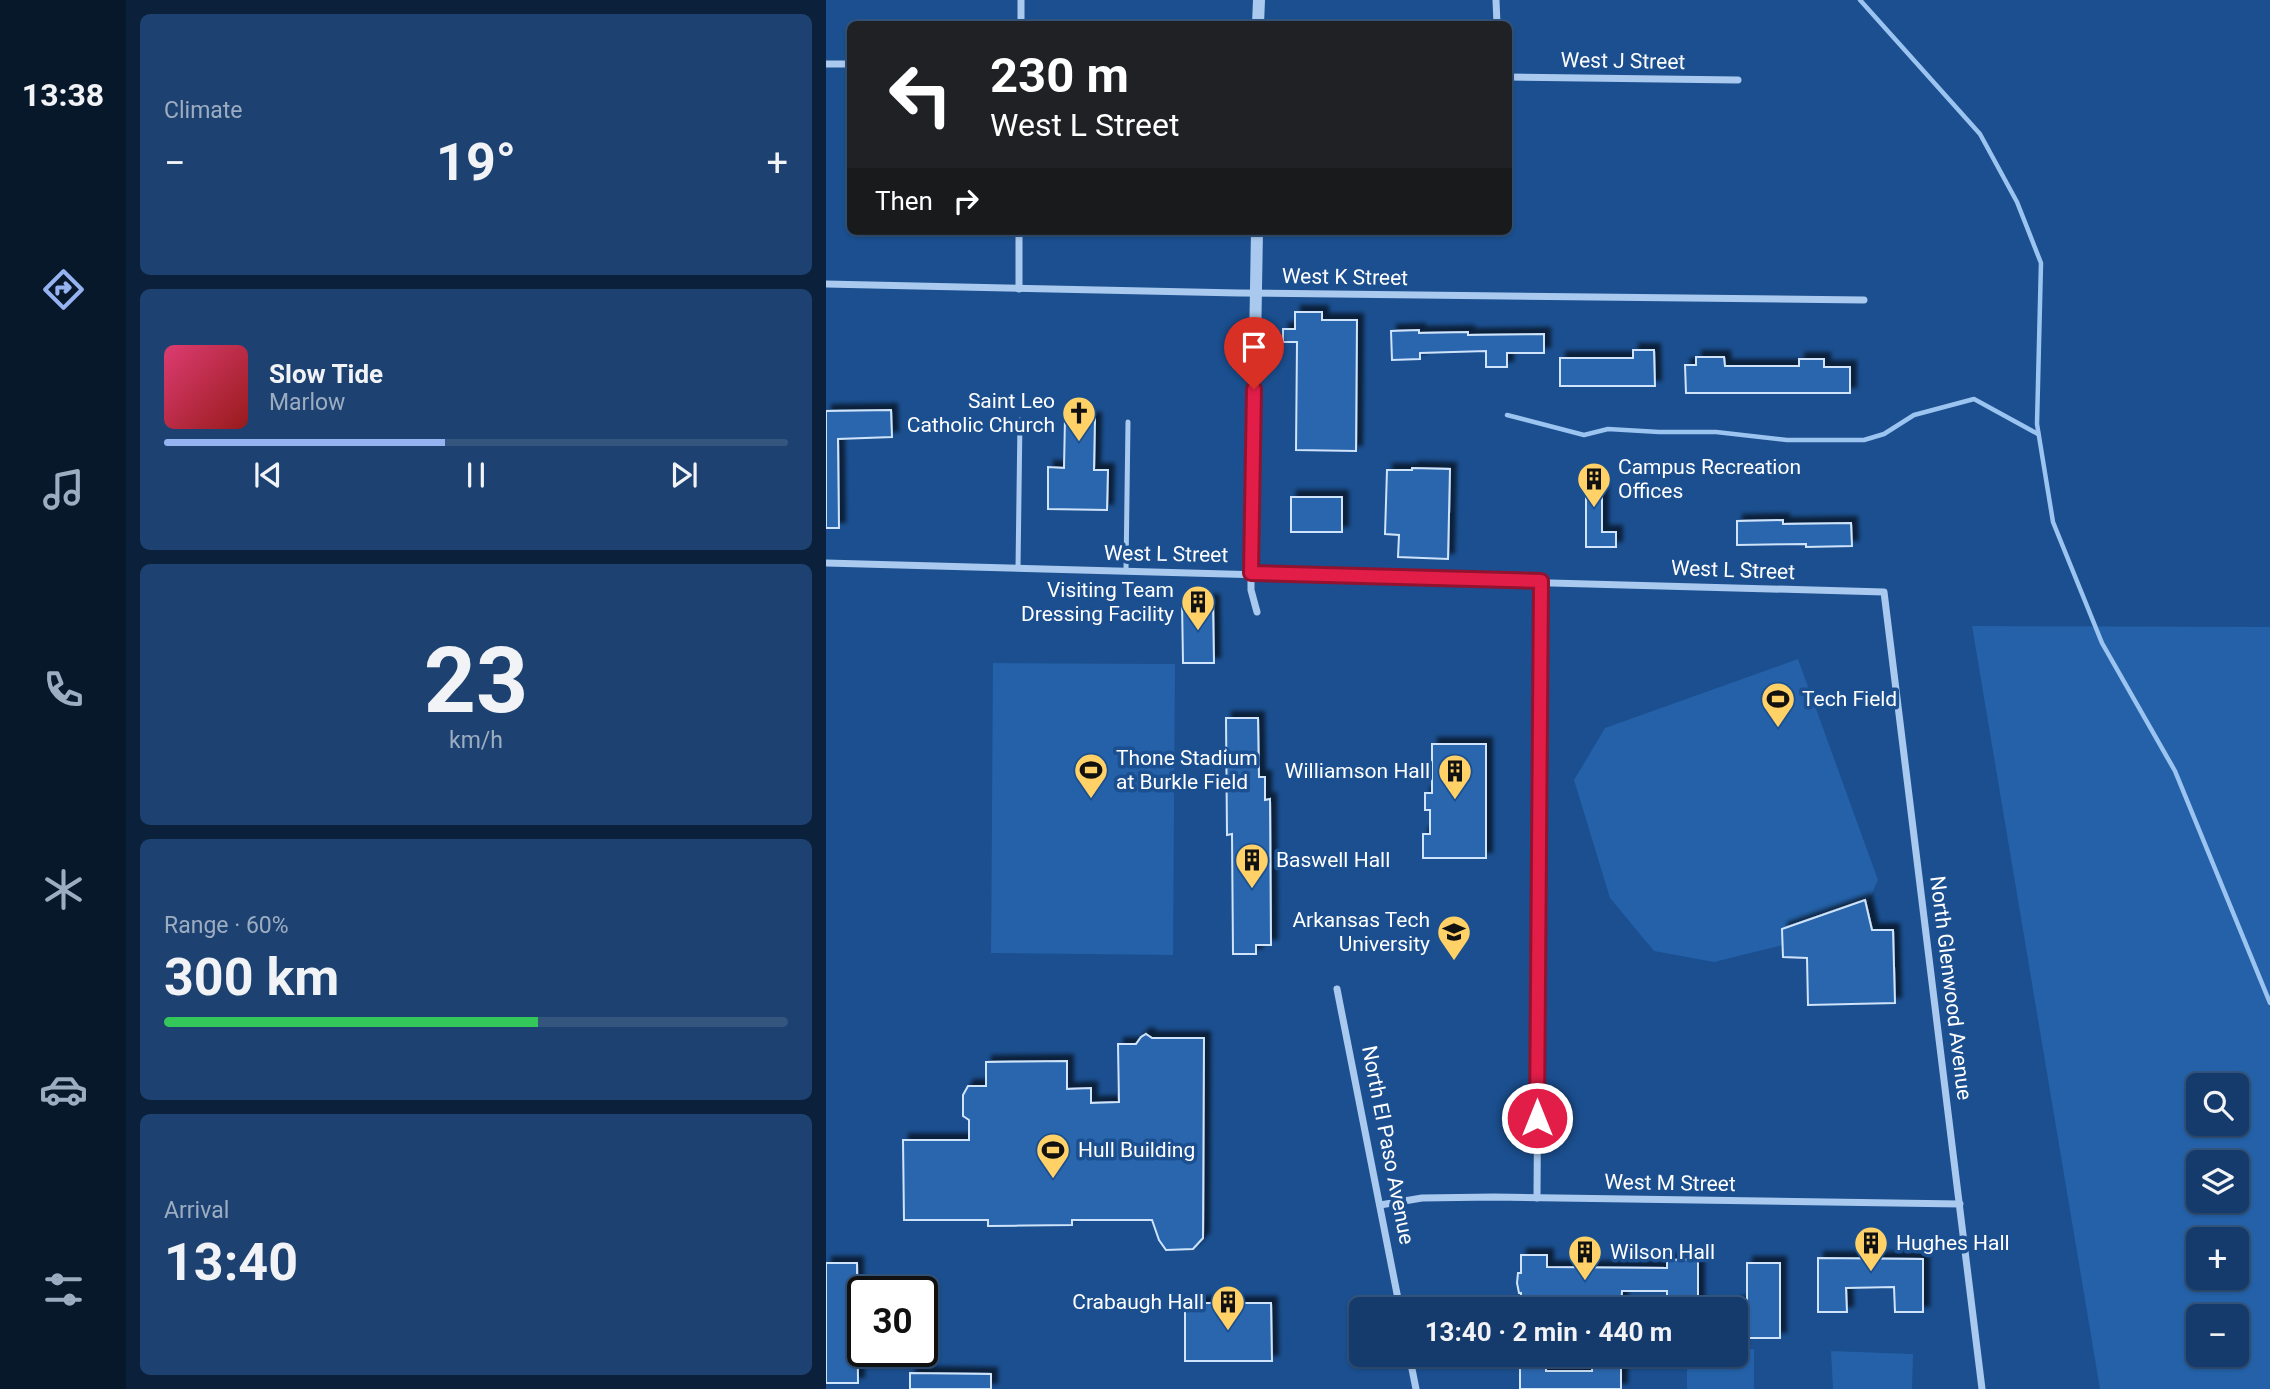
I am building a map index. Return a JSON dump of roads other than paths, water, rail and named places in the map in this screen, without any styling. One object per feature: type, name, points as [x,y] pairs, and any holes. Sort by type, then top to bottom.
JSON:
[{"type":"street","points":[[1021,0],[1021,21]]},
{"type":"street","points":[[1258,21],[1259,0]]},
{"type":"street","points":[[1496,0],[1497,21]]},
{"type":"street","points":[[826,64],[847,64]]},
{"type":"street","name":"West J Street","points":[[1512,77],[1738,80]]},
{"type":"street","points":[[1018,289],[1019,235]]},
{"type":"street","points":[[1256,235],[1251,590],[1257,612]]},
{"type":"street","name":"West K Street","points":[[826,284],[1256,294],[1864,300]]},
{"type":"street","name":"West L Street","points":[[826,563],[1884,592]]},
{"type":"street","points":[[1537,1198],[1541,581]]},
{"type":"street","name":"North Glenwood Avenue","points":[[1884,592],[1982,1389]]},
{"type":"street","name":"North El Paso Avenue","points":[[1337,989],[1397,1297]]},
{"type":"street","name":"West M Street","points":[[1380,1205],[1422,1198],[1960,1204]]},
{"type":"street","points":[[1412,1367],[1416,1389]]},
{"type":"lane","points":[[1018,568],[1020,420]]},
{"type":"lane","points":[[1126,570],[1129,422]]},
{"type":"waterway","points":[[1860,0],[1980,134],[2017,202],[2041,263],[2037,424],[2053,522],[2102,643],[2175,771],[2270,1003]]},
{"type":"waterway","points":[[1507,415],[1584,435],[1608,429],[1716,432],[1787,440],[1864,440],[1884,434],[1914,415],[1974,399],[2038,434]]},
{"type":"place","name":"Saint Leo Catholic Church","points":[[1079,443]]},
{"type":"place","name":"Campus Recreation Offices","points":[[1594,509]]},
{"type":"place","name":"Visiting Team Dressing Facility","points":[[1198,632]]},
{"type":"place","name":"Tech Field","points":[[1778,729]]},
{"type":"place","name":"Thone Stadium at Burkle Field","points":[[1091,800]]},
{"type":"place","name":"Williamson Hall","points":[[1455,801]]},
{"type":"place","name":"Baswell Hall","points":[[1252,890]]},
{"type":"place","name":"Arkansas Tech University","points":[[1454,962]]},
{"type":"place","name":"Hull Building","points":[[1053,1180]]},
{"type":"place","name":"Hughes Hall","points":[[1871,1273]]},
{"type":"place","name":"Wilson Hall","points":[[1585,1282]]},
{"type":"place","name":"Crabaugh Hall","points":[[1228,1332]]}]
